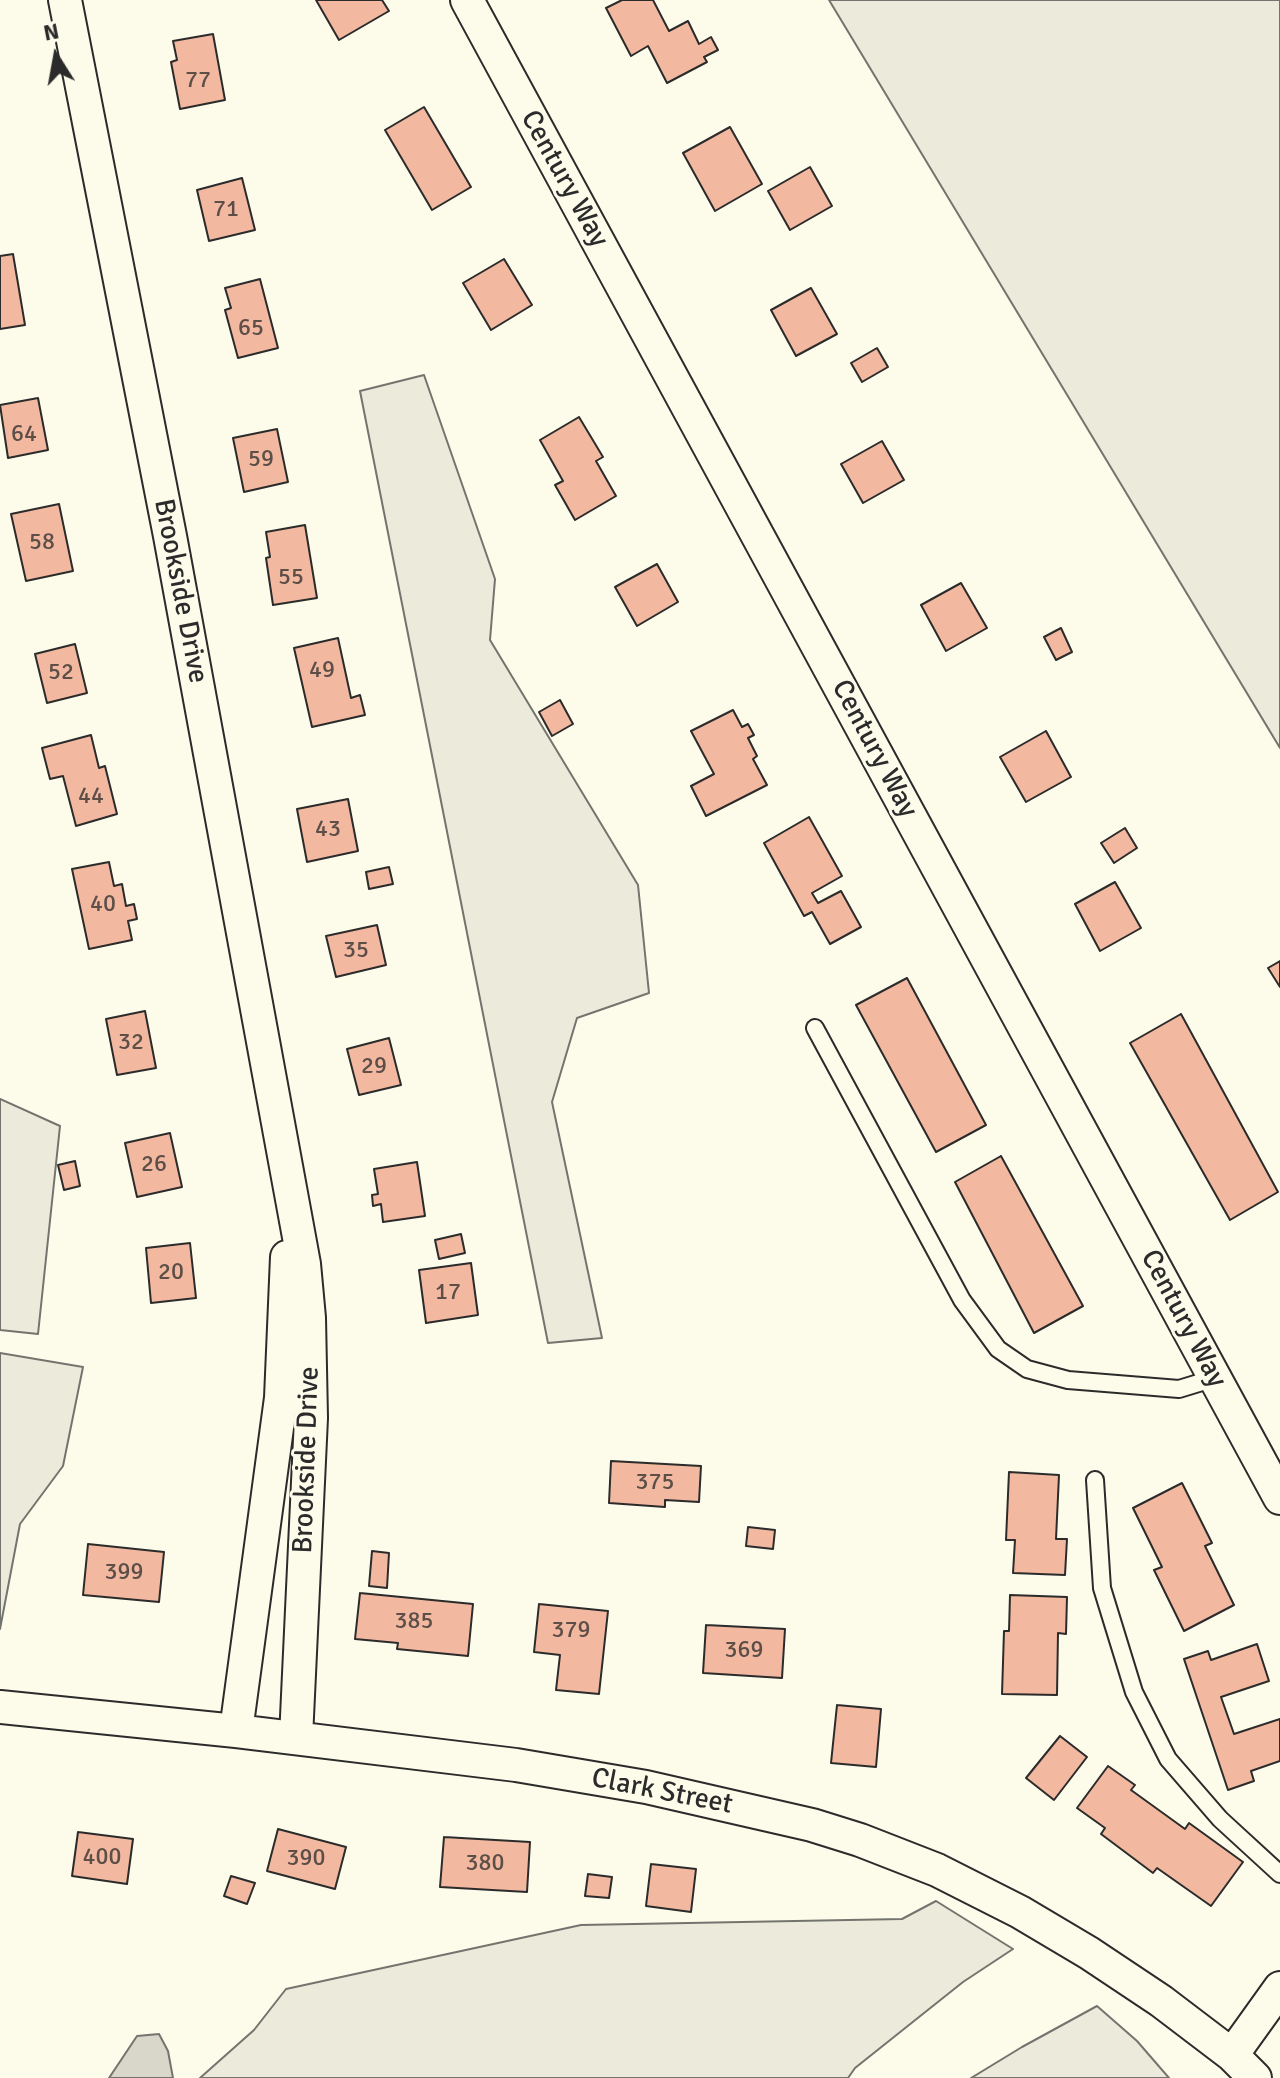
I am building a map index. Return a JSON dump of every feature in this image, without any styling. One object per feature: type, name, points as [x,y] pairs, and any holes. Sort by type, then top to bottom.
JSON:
[{"type":"street","name":"Brookside Drive","points":[[65,0],[170,536],[306,1278],[311,1369],[296,1738]]},
{"type":"street","name":"Century Way","points":[[467,0],[1280,1498]]},
{"type":"street","name":"Brookside Drive","points":[[236,1731],[281,1398],[288,1184]]},
{"type":"street","name":"Clark Street","points":[[0,1707],[236,1731],[516,1765],[646,1787],[772,1814],[860,1840],[951,1876],[1055,1932],[1161,2001],[1232,2055],[1255,2078]]},
{"type":"street","points":[[1232,2055],[1280,1988]]},
{"type":"lane","points":[[815,1028],[962,1300],[998,1349],[1027,1369],[1068,1380],[1179,1389],[1215,1378]]},
{"type":"lane","points":[[1095,1480],[1102,1588],[1134,1692],[1168,1759],[1220,1819],[1280,1874]]},
{"type":"shaded area","points":[[829,0],[1280,0],[1280,748]]},
{"type":"shaded area","points":[[424,375],[495,579],[490,640],[638,885],[649,993],[577,1018],[552,1102],[602,1338],[548,1343],[360,391]]},
{"type":"shaded area","points":[[0,1099],[60,1126],[38,1334],[0,1330]]},
{"type":"shaded area","points":[[0,1353],[83,1367],[63,1466],[20,1524],[0,1629]]},
{"type":"shaded area","points":[[936,1901],[1013,1949],[963,1982],[855,2068],[848,2078],[200,2078],[254,2030],[286,1989],[581,1925],[902,1919]]},
{"type":"shaded area","points":[[1097,2006],[1137,2041],[1169,2078],[971,2078],[1022,2047]]},
{"type":"shaded area","points":[[159,2034],[168,2051],[173,2078],[109,2078],[137,2036]]},
{"type":"building","points":[[316,0],[382,0],[389,11],[339,40]]},
{"type":"building","points":[[622,0],[653,0],[669,31],[688,21],[699,44],[711,37],[718,50],[704,57],[707,62],[667,83],[648,46],[631,56],[606,8]]},
{"type":"building","points":[[213,34],[225,100],[180,109],[171,62],[177,60],[173,41]]},
{"type":"building","points":[[424,107],[471,187],[432,210],[385,130]]},
{"type":"building","points":[[730,127],[762,184],[715,211],[683,153]]},
{"type":"building","points":[[810,167],[832,206],[790,230],[768,191]]},
{"type":"building","points":[[242,178],[255,230],[209,241],[197,190]]},
{"type":"building","points":[[13,254],[25,325],[0,329],[0,256]]},
{"type":"building","points":[[504,259],[532,305],[491,330],[463,283]]},
{"type":"building","points":[[260,279],[278,348],[238,358],[225,310],[231,308],[225,288]]},
{"type":"building","points":[[811,288],[837,334],[796,356],[771,310]]},
{"type":"building","points":[[877,348],[888,367],[862,382],[851,363]]},
{"type":"building","points":[[38,398],[48,450],[8,458],[0,405]]},
{"type":"building","points":[[579,417],[603,457],[596,461],[616,496],[575,520],[555,485],[563,481],[540,440]]},
{"type":"building","points":[[277,429],[288,482],[244,492],[233,438]]},
{"type":"building","points":[[882,441],[904,480],[863,503],[841,464]]},
{"type":"building","points":[[59,504],[73,571],[26,581],[11,514]]},
{"type":"building","points":[[305,525],[317,598],[273,605],[266,558],[270,557],[266,532]]},
{"type":"building","points":[[657,564],[678,602],[637,626],[615,587]]},
{"type":"building","points":[[961,583],[987,628],[946,651],[921,605]]},
{"type":"building","points":[[1061,628],[1072,652],[1056,660],[1044,637]]},
{"type":"building","points":[[338,638],[351,698],[360,695],[365,715],[312,727],[294,648]]},
{"type":"building","points":[[75,644],[87,693],[47,703],[35,654]]},
{"type":"building","points":[[560,700],[573,724],[552,736],[539,712]]},
{"type":"building","points":[[733,710],[742,727],[748,724],[754,735],[748,738],[757,756],[753,759],[767,785],[706,816],[691,786],[714,774],[691,731]]},
{"type":"building","points":[[1046,731],[1071,777],[1026,802],[1000,757]]},
{"type":"building","points":[[91,735],[99,768],[105,766],[117,814],[76,826],[63,776],[50,779],[42,748]]},
{"type":"building","points":[[348,799],[358,851],[307,862],[297,809]]},
{"type":"building","points":[[809,817],[842,876],[812,893],[818,903],[841,891],[861,927],[830,944],[812,912],[804,916],[764,843]]},
{"type":"building","points":[[1125,828],[1137,848],[1114,863],[1101,843]]},
{"type":"building","points":[[109,862],[114,886],[122,884],[126,906],[134,904],[137,919],[128,921],[132,940],[89,949],[72,869]]},
{"type":"building","points":[[389,867],[393,884],[369,889],[366,872]]},
{"type":"building","points":[[1115,882],[1141,928],[1100,951],[1075,904]]},
{"type":"building","points":[[377,925],[386,965],[336,977],[326,936]]},
{"type":"building","points":[[1280,961],[1280,987],[1268,968]]},
{"type":"building","points":[[907,978],[986,1125],[936,1152],[856,1005]]},
{"type":"building","points":[[145,1011],[156,1068],[117,1075],[106,1019]]},
{"type":"building","points":[[1181,1014],[1278,1192],[1230,1220],[1130,1043]]},
{"type":"building","points":[[389,1038],[401,1085],[359,1095],[347,1049]]},
{"type":"building","points":[[170,1133],[182,1187],[137,1197],[125,1143]]},
{"type":"building","points":[[1001,1156],[1083,1306],[1034,1333],[955,1182]]},
{"type":"building","points":[[75,1161],[80,1186],[64,1190],[58,1165]]},
{"type":"building","points":[[417,1162],[425,1216],[383,1222],[381,1204],[373,1206],[372,1195],[378,1194],[374,1169]]},
{"type":"building","points":[[461,1234],[465,1253],[439,1259],[435,1240]]},
{"type":"building","points":[[190,1243],[196,1298],[151,1303],[146,1248]]},
{"type":"building","points":[[471,1263],[478,1315],[426,1323],[419,1270]]},
{"type":"building","points":[[611,1461],[701,1466],[699,1502],[665,1500],[665,1507],[609,1503]]},
{"type":"building","points":[[1009,1472],[1059,1475],[1056,1539],[1067,1539],[1065,1575],[1013,1573],[1015,1540],[1006,1540]]},
{"type":"building","points":[[1182,1483],[1212,1543],[1205,1546],[1234,1605],[1184,1631],[1154,1570],[1162,1567],[1133,1508]]},
{"type":"building","points":[[748,1527],[775,1530],[773,1549],[746,1546]]},
{"type":"building","points":[[88,1544],[164,1552],[159,1602],[83,1595]]},
{"type":"building","points":[[372,1551],[389,1553],[387,1588],[369,1586]]},
{"type":"building","points":[[360,1593],[473,1604],[468,1656],[397,1649],[398,1643],[355,1639]]},
{"type":"building","points":[[1010,1595],[1067,1597],[1066,1634],[1058,1633],[1057,1695],[1002,1694],[1004,1631],[1009,1631]]},
{"type":"building","points":[[539,1604],[608,1611],[599,1694],[556,1690],[560,1655],[534,1652]]},
{"type":"building","points":[[706,1625],[785,1629],[782,1678],[703,1673]]},
{"type":"building","points":[[1257,1644],[1269,1681],[1221,1697],[1234,1734],[1280,1719],[1280,1761],[1251,1771],[1254,1781],[1228,1790],[1184,1659],[1208,1651],[1211,1660]]},
{"type":"building","points":[[837,1705],[881,1709],[876,1767],[831,1763]]},
{"type":"building","points":[[1060,1736],[1087,1757],[1054,1800],[1026,1778]]},
{"type":"building","points":[[1108,1766],[1135,1785],[1131,1790],[1185,1829],[1189,1823],[1243,1862],[1211,1906],[1157,1868],[1153,1873],[1101,1834],[1105,1828],[1077,1808]]},
{"type":"building","points":[[278,1829],[346,1847],[335,1889],[267,1871]]},
{"type":"building","points":[[78,1832],[133,1839],[127,1884],[72,1876]]},
{"type":"building","points":[[444,1837],[530,1842],[527,1892],[440,1887]]},
{"type":"building","points":[[651,1864],[696,1869],[691,1912],[646,1906]]},
{"type":"building","points":[[588,1874],[612,1877],[609,1898],[585,1896]]},
{"type":"building","points":[[231,1876],[255,1883],[247,1904],[224,1896]]}]
